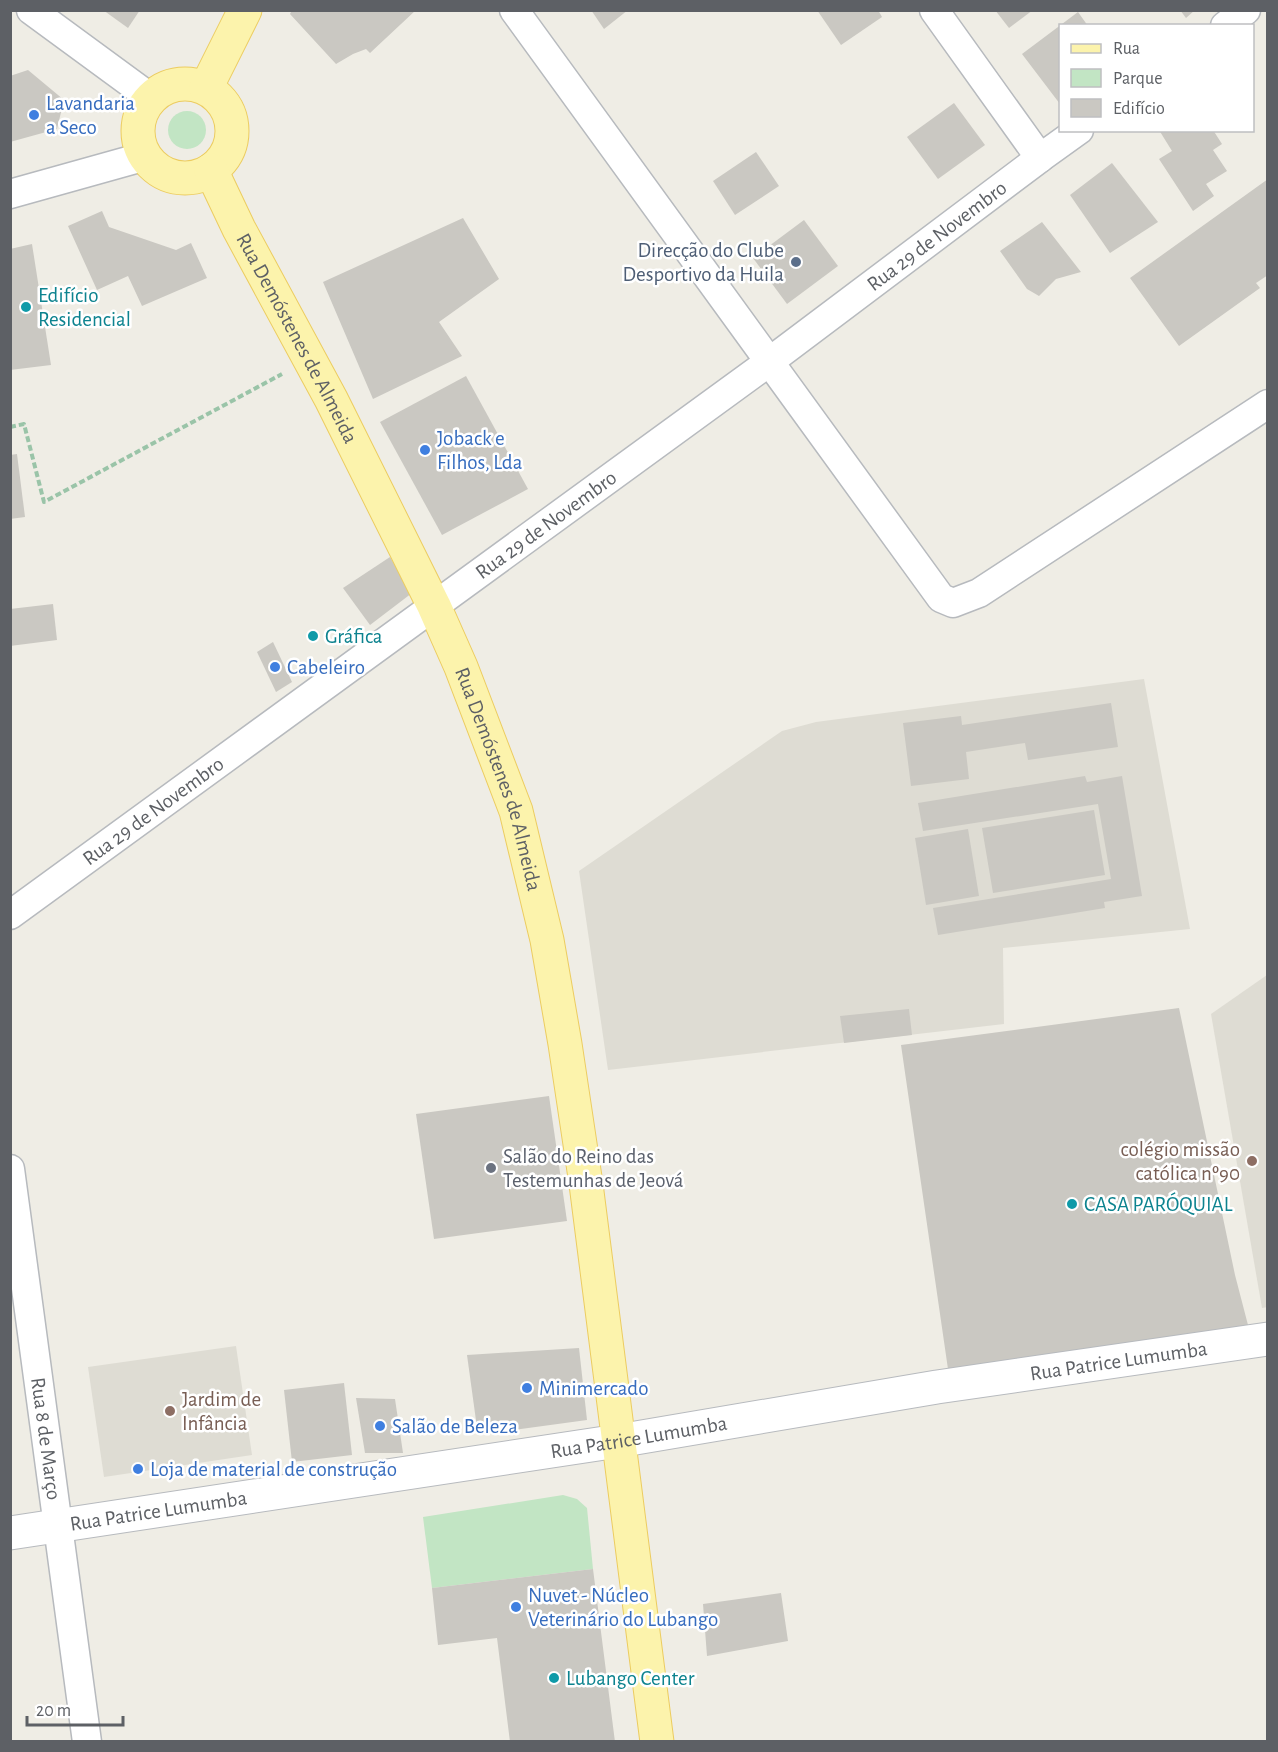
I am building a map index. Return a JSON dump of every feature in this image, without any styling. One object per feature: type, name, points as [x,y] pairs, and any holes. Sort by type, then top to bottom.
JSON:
[{"type":"main road","points":[[206,88],[245,10]]},
{"type":"main road","points":[[195,84],[206,88],[219,98],[229,112],[233,128],[231,145],[223,159],[211,170],[197,176],[183,178],[168,175],[146,156],[140,143],[138,125],[144,108],[151,98],[171,86],[195,84]]},
{"type":"main road","name":"Rua Demóstenes de Almeida","points":[[211,170],[239,229],[331,399],[434,606],[461,667],[516,811],[547,940],[565,1044],[584,1172],[657,1742]]},
{"type":"street","points":[[31,10],[151,98]]},
{"type":"street","points":[[514,10],[941,598],[953,603],[979,593],[1268,404]]},
{"type":"street","points":[[934,10],[1040,158]]},
{"type":"street","points":[[1228,24],[1246,10]]},
{"type":"street","name":"Rua 29 de Novembro","points":[[10,915],[769,362],[1076,132]]},
{"type":"street","points":[[10,194],[146,156]]},
{"type":"street","name":"Rua 8 de Março","points":[[10,1169],[87,1742]]},
{"type":"street","name":"Rua Patrice Lumumba","points":[[10,1533],[618,1441],[937,1387],[1268,1339]]},
{"type":"path","points":[[10,427],[24,424],[44,502],[288,371]]},
{"type":"shaded area","points":[[1144,679],[1190,929],[1003,948],[1004,1024],[608,1070],[579,871],[782,731],[816,722]]},
{"type":"shaded area","name":"colégio missão católica nº90","points":[[1267,975],[1268,1307],[1262,1308],[1211,1014]]},
{"type":"shaded area","name":"Jardim de Infância","points":[[236,1346],[252,1455],[104,1477],[88,1367]]},
{"type":"green space","points":[[187,111],[201,116],[206,130],[201,144],[187,149],[173,144],[168,130],[173,116]]},
{"type":"green space","points":[[563,1495],[577,1499],[587,1508],[593,1569],[432,1588],[423,1517]]},
{"type":"building","points":[[103,10],[140,10],[128,28]]},
{"type":"building","points":[[292,10],[416,10],[370,53],[366,49],[336,64],[290,14]]},
{"type":"building","points":[[591,10],[628,10],[604,29]]},
{"type":"building","points":[[817,10],[878,10],[882,17],[841,45]]},
{"type":"building","points":[[995,10],[1033,10],[1009,28]]},
{"type":"building","points":[[1180,10],[1195,10],[1186,18]]},
{"type":"building","points":[[1078,12],[1087,24],[1062,24]]},
{"type":"building","points":[[1059,26],[1059,103],[1022,54]]},
{"type":"building","points":[[28,70],[64,100],[57,129],[10,142],[10,76]]},
{"type":"building","points":[[954,103],[985,145],[938,179],[907,137]]},
{"type":"building","points":[[1160,132],[1214,132],[1222,144],[1213,150],[1227,171],[1206,184],[1214,196],[1193,211],[1159,159],[1172,151]]},
{"type":"building","points":[[756,152],[779,186],[735,215],[713,181]]},
{"type":"building","points":[[1112,163],[1158,222],[1110,253],[1070,195]]},
{"type":"building","points":[[1268,179],[1268,275],[1256,283],[1260,288],[1179,346],[1130,278]]},
{"type":"building","points":[[102,211],[109,227],[176,250],[191,243],[207,278],[142,306],[128,276],[97,290],[68,226]]},
{"type":"building","points":[[463,218],[499,279],[439,322],[462,356],[373,399],[323,282]]},
{"type":"building","name":"Direcção do Clube Desportivo da Huila","points":[[804,220],[838,266],[787,304],[753,258]]},
{"type":"building","points":[[1042,222],[1081,272],[1056,279],[1039,296],[1027,289],[1000,251]]},
{"type":"building","name":"Edifício Residencial","points":[[32,244],[51,365],[10,370],[10,249]]},
{"type":"building","points":[[466,376],[528,489],[442,535],[380,422]]},
{"type":"building","points":[[17,454],[25,517],[10,519],[10,455]]},
{"type":"building","points":[[390,557],[412,593],[370,625],[343,588]]},
{"type":"building","points":[[53,604],[57,640],[10,646],[10,609]]},
{"type":"building","name":"Cabeleiro","points":[[273,642],[292,682],[276,692],[257,652]]},
{"type":"building","points":[[1111,703],[1118,747],[1028,760],[1025,743],[966,752],[969,779],[911,786],[903,723],[961,716],[962,725]]},
{"type":"building","points":[[1085,776],[1087,782],[1122,776],[1142,896],[1104,902],[1105,908],[938,935],[933,908],[1111,879],[1098,804],[923,831],[918,803]]},
{"type":"building","points":[[1094,810],[1105,875],[993,893],[982,828]]},
{"type":"building","points":[[968,829],[979,896],[926,905],[915,838]]},
{"type":"building","name":"CASA PARÓQUIAL","points":[[1179,1008],[1235,1275],[1248,1325],[949,1376],[901,1045]]},
{"type":"building","points":[[909,1009],[912,1035],[844,1043],[840,1016]]},
{"type":"building","name":"Salão do Reino das Testemunhas de Jeová","points":[[549,1096],[567,1221],[434,1239],[416,1114]]},
{"type":"building","name":"Minimercado","points":[[579,1348],[587,1420],[478,1435],[467,1355]]},
{"type":"building","points":[[344,1383],[352,1455],[292,1462],[284,1390]]},
{"type":"building","name":"Salão de Beleza","points":[[356,1398],[395,1399],[403,1453],[365,1453]]},
{"type":"building","points":[[593,1569],[615,1742],[510,1742],[497,1638],[438,1645],[432,1588]]},
{"type":"building","name":"Lubango Center","points":[[781,1593],[788,1641],[707,1656],[703,1604]]},
{"type":"place","name":"Lavandaria a Seco","points":[[34,115]]},
{"type":"place","name":"Direcção do Clube Desportivo da Huila","points":[[796,262]]},
{"type":"place","name":"Edifício Residencial","points":[[26,307]]},
{"type":"place","name":"Joback e Filhos, Lda","points":[[425,450]]},
{"type":"place","name":"Gráfica","points":[[313,636]]},
{"type":"place","name":"Cabeleiro","points":[[275,667]]},
{"type":"place","name":"colégio missão católica nº90","points":[[1252,1161]]},
{"type":"place","name":"Salão do Reino das Testemunhas de Jeová","points":[[491,1168]]},
{"type":"place","name":"CASA PARÓQUIAL","points":[[1072,1204]]},
{"type":"place","name":"Minimercado","points":[[527,1388]]},
{"type":"place","name":"Jardim de Infância","points":[[170,1411]]},
{"type":"place","name":"Salão de Beleza","points":[[380,1426]]},
{"type":"place","name":"Loja de material de construção","points":[[138,1469]]},
{"type":"place","name":"Nuvet - Núcleo Veterinário do Lubango","points":[[516,1607]]},
{"type":"place","name":"Lubango Center","points":[[554,1678]]}]
